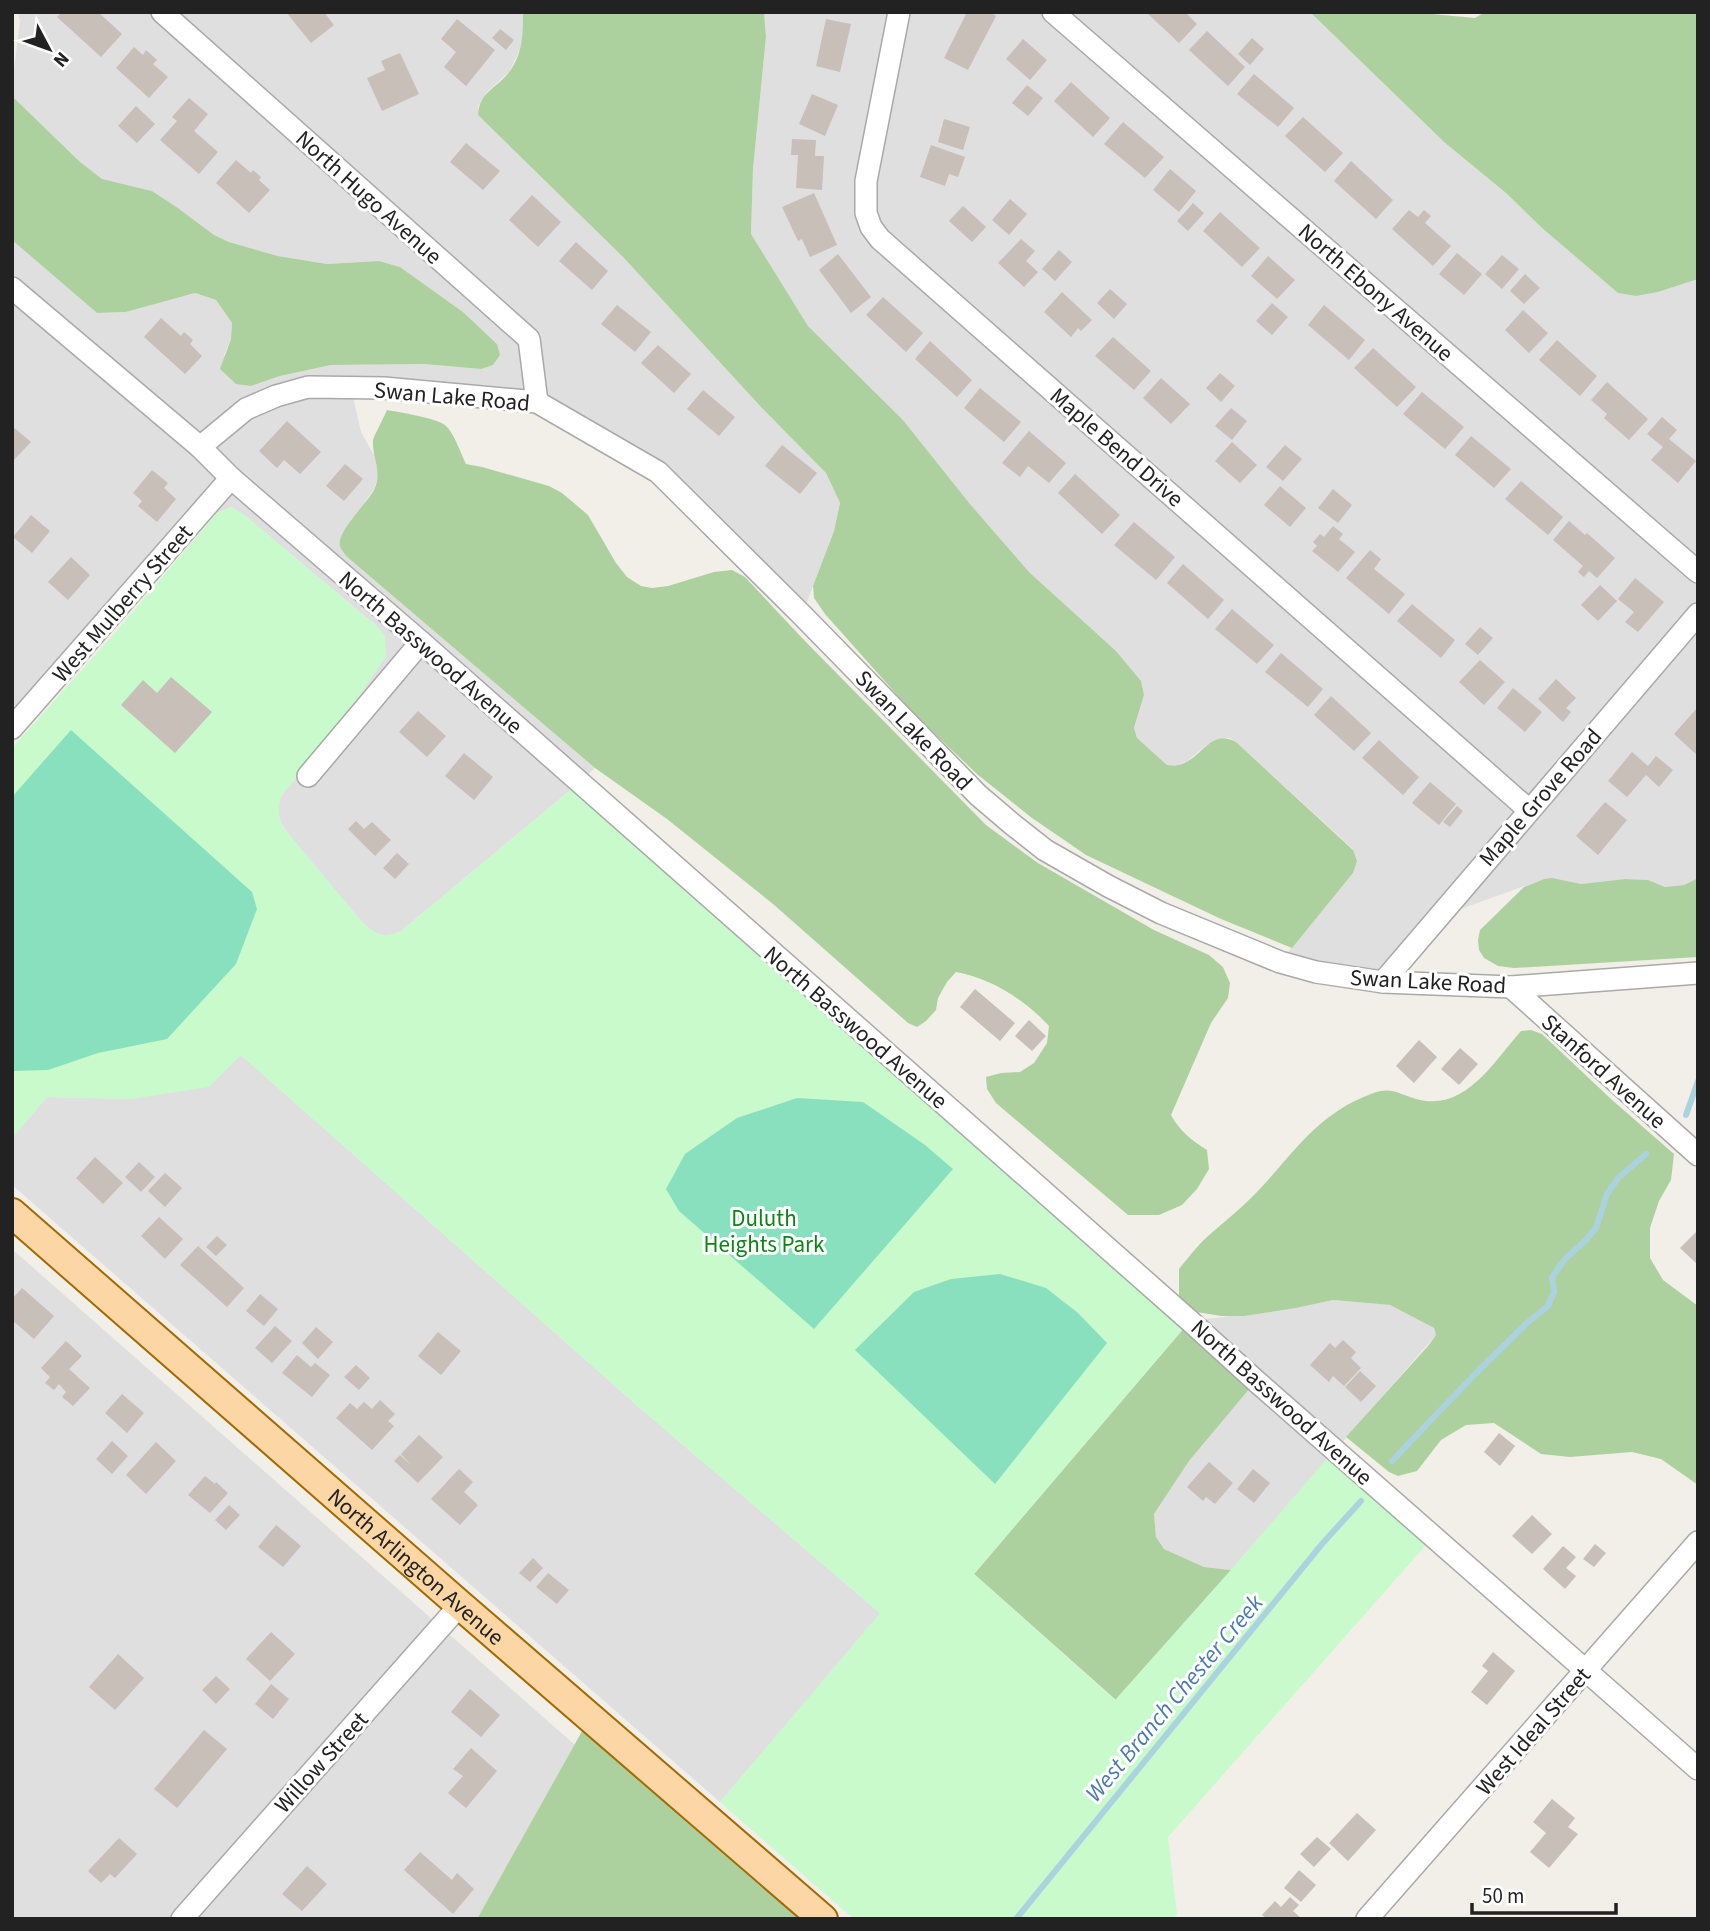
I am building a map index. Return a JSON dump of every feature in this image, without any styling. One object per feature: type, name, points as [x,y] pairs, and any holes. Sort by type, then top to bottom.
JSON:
[{"type":"main road","name":"North Arlington Avenue","points":[[16,1223],[823,1919]]},
{"type":"street","name":"North Hugo Avenue","points":[[162,12],[529,339],[537,402]]},
{"type":"street","name":"Maple Bend Drive","points":[[899,12],[866,181],[866,213],[871,227],[880,239],[1529,810]]},
{"type":"street","name":"North Ebony Avenue","points":[[1053,12],[1698,572]]},
{"type":"street","name":"North Basswood Avenue","points":[[13,289],[200,447],[231,478],[421,642],[1698,1769]]},
{"type":"street","name":"Swan Lake Road","points":[[200,447],[246,410],[308,387],[384,388],[537,402],[658,472],[978,795],[1045,850],[1161,913],[1280,962],[1316,972],[1384,982],[1511,987],[1698,973]]},
{"type":"street","name":"West Mulberry Street","points":[[16,715],[231,478]]},
{"type":"street","name":"Maple Grove Road","points":[[1384,982],[1698,614]]},
{"type":"street","points":[[308,776],[421,642]]},
{"type":"street","name":"Stanford Avenue","points":[[1511,987],[1698,1155]]},
{"type":"street","name":"West Ideal Street","points":[[1367,1919],[1698,1542]]},
{"type":"street","name":"Willow Street","points":[[181,1919],[460,1605]]},
{"type":"shaded area","points":[[18,12],[523,12],[523,44],[509,72],[487,92],[478,106],[478,115],[623,257],[761,407],[826,473],[840,503],[834,531],[802,615],[658,472],[537,402],[351,388],[361,432],[374,455],[379,474],[374,489],[365,502],[346,556],[595,768],[401,931],[394,934],[384,936],[372,931],[362,922],[294,841],[282,825],[278,814],[278,803],[283,793],[333,734],[386,656],[380,629],[232,507],[217,513],[197,507],[12,719],[12,240],[97,313],[126,312],[195,293],[216,300],[232,323],[231,339],[224,355],[251,386],[280,376],[331,365],[424,364],[481,369],[497,344],[463,312],[400,267],[379,261],[327,264],[278,256],[229,242],[214,235],[152,191],[102,179],[79,161],[14,98],[12,85],[20,21]]},
{"type":"shaded area","points":[[764,12],[1310,12],[1444,142],[1506,193],[1542,228],[1618,293],[1636,296],[1698,279],[1698,878],[1684,885],[1665,887],[1648,880],[1625,879],[1581,884],[1544,879],[1438,917],[1383,982],[1280,962],[1353,873],[1353,849],[1230,738],[1222,738],[1207,745],[1178,765],[1167,765],[1137,738],[1134,729],[1144,695],[1140,681],[1116,651],[1029,572],[903,420],[808,326],[751,234],[753,169],[766,38]]},
{"type":"shaded area","points":[[241,1055],[641,1409],[881,1614],[720,1802],[12,1185],[12,1138],[47,1097],[131,1099]]},
{"type":"shaded area","points":[[12,1249],[575,1745],[477,1919],[12,1919]]},
{"type":"shaded area","points":[[1333,1300],[1390,1305],[1434,1328],[1436,1335],[1231,1570],[1204,1567],[1164,1549],[1156,1537],[1154,1514],[1189,1461],[1256,1381],[1190,1321],[1296,1308]]},
{"type":"green space","points":[[523,12],[764,12],[766,37],[753,169],[751,234],[808,326],[903,420],[1029,572],[1116,651],[1141,681],[1144,695],[1134,728],[1137,738],[1167,765],[1186,762],[1219,739],[1236,742],[1353,850],[1357,861],[1353,873],[1292,948],[1221,919],[1086,855],[1032,818],[978,775],[914,714],[825,614],[814,598],[813,586],[834,531],[840,503],[826,473],[761,407],[623,257],[478,115],[485,95],[505,77],[518,57]]},
{"type":"green space","points":[[1310,12],[1430,12],[1475,18],[1485,12],[1698,12],[1698,279],[1636,296],[1618,293],[1542,228],[1506,193],[1444,142]]},
{"type":"green space","points":[[12,93],[79,161],[102,179],[152,191],[214,235],[229,242],[278,256],[327,264],[379,261],[400,267],[463,312],[497,344],[500,355],[493,365],[481,369],[424,364],[331,365],[280,376],[251,386],[236,384],[220,369],[231,339],[232,323],[216,300],[195,293],[126,312],[97,313],[12,240]]},
{"type":"green space","points":[[387,410],[445,425],[466,464],[549,486],[562,493],[588,515],[616,563],[627,577],[641,586],[668,586],[714,572],[732,570],[745,577],[986,825],[1038,863],[1154,930],[1209,955],[1223,967],[1230,983],[1228,998],[1211,1023],[1171,1115],[1186,1135],[1207,1150],[1209,1169],[1197,1189],[1182,1205],[1159,1215],[1128,1215],[996,1103],[987,1089],[986,1077],[1020,1072],[1034,1063],[1047,1043],[1049,1026],[1029,1007],[982,979],[956,972],[938,998],[936,1010],[926,1021],[917,1027],[908,1023],[773,904],[667,819],[595,768],[346,556],[340,547],[340,540],[374,490],[378,477],[373,440]]},
{"type":"green space","name":"Duluth Heights Park","points":[[232,507],[380,629],[385,637],[386,656],[333,734],[283,793],[278,809],[282,826],[362,922],[385,935],[401,931],[579,783],[1190,1321],[974,1574],[1115,1700],[1335,1449],[1434,1536],[1168,1837],[1177,1914],[1173,1919],[854,1919],[720,1802],[880,1613],[641,1409],[241,1055],[209,1087],[131,1099],[47,1097],[12,1138],[12,748],[217,513]]},
{"type":"green space","points":[[71,730],[252,892],[257,909],[236,964],[167,1039],[98,1053],[48,1070],[12,1071],[12,797]]},
{"type":"green space","points":[[1552,878],[1581,884],[1625,879],[1648,880],[1665,887],[1684,885],[1698,878],[1698,957],[1514,968],[1498,966],[1484,958],[1479,950],[1480,930],[1524,887]]},
{"type":"green space","points":[[1531,1030],[1542,1034],[1674,1154],[1671,1180],[1659,1201],[1650,1228],[1650,1258],[1663,1280],[1698,1306],[1698,1485],[1661,1459],[1632,1452],[1570,1457],[1541,1454],[1494,1423],[1466,1425],[1441,1440],[1417,1471],[1398,1476],[1389,1472],[1346,1437],[1428,1346],[1436,1335],[1434,1328],[1390,1305],[1333,1300],[1244,1316],[1221,1316],[1196,1312],[1179,1298],[1179,1269],[1193,1252],[1251,1198],[1305,1139],[1334,1113],[1371,1094],[1384,1091],[1433,1101],[1464,1092],[1477,1082],[1521,1031]]},
{"type":"green space","points":[[797,1098],[863,1102],[925,1145],[953,1169],[814,1329],[679,1211],[666,1189],[685,1154],[737,1118]]},
{"type":"green space","points":[[1000,1274],[1046,1288],[1078,1313],[1107,1343],[995,1484],[855,1350],[914,1292],[951,1279]]},
{"type":"green space","points":[[1190,1321],[1256,1381],[1189,1461],[1154,1514],[1156,1537],[1164,1549],[1204,1567],[1231,1570],[1116,1700],[974,1574]]},
{"type":"green space","points":[[590,1717],[808,1919],[477,1919]]},
{"type":"building","points":[[62,12],[98,12],[122,34],[101,57],[57,17]]},
{"type":"building","points":[[286,12],[324,12],[334,25],[311,43]]},
{"type":"building","points":[[967,12],[990,12],[996,16],[968,70],[944,58]]},
{"type":"building","points":[[1146,12],[1185,12],[1197,24],[1179,43]]},
{"type":"building","points":[[457,19],[495,50],[466,86],[444,67],[456,52],[441,39]]},
{"type":"building","points":[[826,19],[851,24],[840,72],[816,66]]},
{"type":"building","points":[[500,29],[514,40],[506,50],[492,38]]},
{"type":"building","points":[[1207,31],[1245,67],[1228,86],[1189,50]]},
{"type":"building","points":[[1252,38],[1264,49],[1250,65],[1238,54]]},
{"type":"building","points":[[1023,39],[1047,60],[1030,80],[1006,59]]},
{"type":"building","points":[[134,47],[143,55],[146,50],[157,60],[153,64],[168,77],[149,98],[116,68]]},
{"type":"building","points":[[400,53],[419,94],[382,111],[367,78],[385,70],[381,61]]},
{"type":"building","points":[[1254,74],[1294,108],[1278,127],[1237,94]]},
{"type":"building","points":[[1071,82],[1110,118],[1093,137],[1054,101]]},
{"type":"building","points":[[1027,85],[1043,98],[1028,116],[1012,103]]},
{"type":"building","points":[[812,94],[838,105],[825,136],[799,124]]},
{"type":"building","points":[[189,98],[208,114],[194,131],[218,152],[199,174],[160,140],[177,121],[172,117]]},
{"type":"building","points":[[136,106],[155,124],[137,143],[118,126]]},
{"type":"building","points":[[1303,117],[1343,153],[1325,172],[1285,136]]},
{"type":"building","points":[[944,119],[970,127],[963,150],[938,142]]},
{"type":"building","points":[[1123,122],[1164,157],[1145,178],[1104,144]]},
{"type":"building","points":[[792,139],[816,140],[815,156],[824,156],[822,190],[796,188],[798,155],[791,155]]},
{"type":"building","points":[[466,143],[500,171],[483,190],[450,162]]},
{"type":"building","points":[[931,145],[965,157],[958,177],[949,174],[945,186],[920,177]]},
{"type":"building","points":[[236,160],[251,173],[253,170],[261,177],[259,180],[270,190],[249,213],[216,183]]},
{"type":"building","points":[[1351,161],[1393,200],[1376,219],[1334,181]]},
{"type":"building","points":[[1170,169],[1196,191],[1179,212],[1153,190]]},
{"type":"building","points":[[814,193],[837,245],[810,257],[802,239],[798,241],[782,207]]},
{"type":"building","points":[[532,195],[561,222],[538,247],[509,220]]},
{"type":"building","points":[[1010,199],[1027,214],[1009,235],[992,220]]},
{"type":"building","points":[[1193,203],[1204,213],[1188,231],[1177,221]]},
{"type":"building","points":[[963,206],[986,227],[972,242],[949,221]]},
{"type":"building","points":[[1409,210],[1418,217],[1424,210],[1431,216],[1425,223],[1451,246],[1433,266],[1392,229]]},
{"type":"building","points":[[1220,212],[1260,248],[1242,267],[1203,231]]},
{"type":"building","points":[[1021,239],[1035,251],[1026,261],[1038,272],[1024,287],[998,263]]},
{"type":"building","points":[[576,242],[608,271],[592,290],[559,261]]},
{"type":"building","points":[[1059,250],[1072,262],[1055,281],[1042,269]]},
{"type":"building","points":[[1457,253],[1482,274],[1464,295],[1439,274]]},
{"type":"building","points":[[838,254],[871,297],[851,313],[819,270]]},
{"type":"building","points":[[1502,255],[1519,269],[1502,289],[1485,274]]},
{"type":"building","points":[[1268,256],[1295,280],[1277,299],[1251,276]]},
{"type":"building","points":[[1525,274],[1540,288],[1524,304],[1510,291]]},
{"type":"building","points":[[1110,289],[1127,304],[1114,319],[1097,303]]},
{"type":"building","points":[[1062,292],[1092,320],[1081,331],[1078,328],[1071,337],[1044,312]]},
{"type":"building","points":[[883,297],[923,333],[906,352],[866,315]]},
{"type":"building","points":[[1272,303],[1288,317],[1272,335],[1256,321]]},
{"type":"building","points":[[617,305],[651,332],[635,352],[601,324]]},
{"type":"building","points":[[1324,305],[1365,340],[1349,360],[1308,325]]},
{"type":"building","points":[[1523,310],[1548,333],[1529,353],[1505,330]]},
{"type":"building","points":[[161,318],[181,336],[184,332],[193,340],[190,344],[202,356],[185,374],[144,337]]},
{"type":"building","points":[[1113,337],[1151,371],[1134,390],[1095,356]]},
{"type":"building","points":[[1557,340],[1597,376],[1580,396],[1539,360]]},
{"type":"building","points":[[930,341],[972,380],[957,397],[915,359]]},
{"type":"building","points":[[658,345],[691,374],[674,393],[641,363]]},
{"type":"building","points":[[1373,348],[1416,387],[1397,407],[1354,368]]},
{"type":"building","points":[[1220,373],[1235,386],[1221,402],[1206,388]]},
{"type":"building","points":[[1161,378],[1190,404],[1171,424],[1143,398]]},
{"type":"building","points":[[1607,382],[1648,419],[1629,440],[1604,418],[1607,414],[1591,400]]},
{"type":"building","points":[[980,388],[1021,422],[1004,442],[964,408]]},
{"type":"building","points":[[703,390],[735,417],[719,436],[687,409]]},
{"type":"building","points":[[1422,392],[1464,427],[1445,449],[1403,414]]},
{"type":"building","points":[[1231,408],[1247,421],[1232,440],[1215,426]]},
{"type":"building","points":[[1662,417],[1677,430],[1669,439],[1696,461],[1678,483],[1651,460],[1663,447],[1647,434]]},
{"type":"building","points":[[287,421],[321,452],[300,474],[284,460],[277,468],[259,451]]},
{"type":"building","points":[[12,426],[31,442],[12,462]]},
{"type":"building","points":[[1029,431],[1066,463],[1049,483],[1028,466],[1020,477],[1002,463]]},
{"type":"building","points":[[1471,436],[1511,469],[1494,488],[1455,455]]},
{"type":"building","points":[[1232,442],[1257,465],[1240,483],[1215,461]]},
{"type":"building","points":[[782,445],[817,473],[800,494],[765,466]]},
{"type":"building","points":[[1285,445],[1302,459],[1283,481],[1266,467]]},
{"type":"building","points":[[345,464],[363,479],[344,501],[326,486]]},
{"type":"building","points":[[152,470],[168,483],[164,488],[176,499],[157,522],[138,506],[142,501],[133,493]]},
{"type":"building","points":[[1075,474],[1120,515],[1102,534],[1058,493]]},
{"type":"building","points":[[1521,481],[1563,517],[1548,535],[1505,499]]},
{"type":"building","points":[[1280,486],[1306,508],[1290,527],[1264,505]]},
{"type":"building","points":[[1333,489],[1352,505],[1338,523],[1318,508]]},
{"type":"building","points":[[31,515],[50,531],[32,553],[13,537]]},
{"type":"building","points":[[1569,521],[1615,558],[1597,578],[1589,571],[1584,577],[1578,572],[1583,566],[1553,540]]},
{"type":"building","points":[[1134,522],[1175,557],[1156,580],[1114,545]]},
{"type":"building","points":[[1333,526],[1343,534],[1339,539],[1355,552],[1338,572],[1312,551],[1317,546],[1313,542],[1320,534],[1324,537]]},
{"type":"building","points":[[1370,550],[1381,559],[1374,569],[1405,594],[1389,614],[1346,578]]},
{"type":"building","points":[[71,557],[90,575],[68,600],[48,582]]},
{"type":"building","points":[[1183,564],[1224,600],[1208,619],[1167,583]]},
{"type":"building","points":[[1635,578],[1664,602],[1638,632],[1625,622],[1634,612],[1618,599]]},
{"type":"building","points":[[1600,585],[1617,601],[1598,621],[1581,605]]},
{"type":"building","points":[[1412,604],[1455,640],[1441,658],[1397,621]]},
{"type":"building","points":[[1232,609],[1274,645],[1257,664],[1215,629]]},
{"type":"building","points":[[1480,627],[1493,638],[1478,655],[1465,644]]},
{"type":"building","points":[[1281,653],[1323,689],[1308,707],[1265,672]]},
{"type":"building","points":[[1480,660],[1505,682],[1484,705],[1459,682]]},
{"type":"building","points":[[171,677],[212,712],[175,753],[121,705],[143,680],[157,693]]},
{"type":"building","points":[[1556,679],[1576,698],[1566,708],[1571,712],[1563,722],[1538,699]]},
{"type":"building","points":[[1513,688],[1542,712],[1525,732],[1497,708]]},
{"type":"building","points":[[1331,696],[1371,733],[1354,751],[1314,715]]},
{"type":"building","points":[[1698,707],[1698,756],[1674,734]]},
{"type":"building","points":[[418,711],[446,736],[427,757],[399,732]]},
{"type":"building","points":[[1379,740],[1419,777],[1403,795],[1362,758]]},
{"type":"building","points":[[1632,752],[1648,766],[1656,756],[1673,770],[1659,787],[1646,775],[1627,797],[1608,781]]},
{"type":"building","points":[[464,753],[493,777],[474,800],[445,776]]},
{"type":"building","points":[[1430,782],[1456,804],[1439,825],[1412,803]]},
{"type":"building","points":[[1605,802],[1627,820],[1598,855],[1576,836]]},
{"type":"building","points":[[1457,806],[1463,811],[1450,827],[1443,822]]},
{"type":"building","points":[[356,821],[364,829],[372,822],[391,840],[375,856],[348,829]]},
{"type":"building","points":[[397,853],[409,864],[395,879],[383,868]]},
{"type":"building","points":[[975,989],[1015,1023],[1000,1041],[960,1007]]},
{"type":"building","points":[[1029,1020],[1046,1036],[1032,1051],[1015,1036]]},
{"type":"building","points":[[1419,1040],[1437,1057],[1414,1083],[1396,1066]]},
{"type":"building","points":[[1460,1048],[1478,1064],[1459,1085],[1441,1069]]},
{"type":"building","points":[[95,1157],[123,1183],[103,1204],[76,1178]]},
{"type":"building","points":[[139,1162],[155,1177],[141,1192],[125,1177]]},
{"type":"building","points":[[165,1173],[182,1188],[165,1207],[148,1191]]},
{"type":"building","points":[[159,1217],[183,1239],[165,1259],[141,1236]]},
{"type":"building","points":[[1698,1230],[1698,1265],[1680,1248]]},
{"type":"building","points":[[217,1236],[227,1245],[216,1256],[206,1247]]},
{"type":"building","points":[[198,1246],[244,1288],[227,1307],[180,1265]]},
{"type":"building","points":[[22,1288],[54,1316],[34,1339],[12,1320],[12,1299]]},
{"type":"building","points":[[260,1294],[278,1309],[264,1326],[246,1311]]},
{"type":"building","points":[[275,1326],[292,1341],[272,1363],[255,1348]]},
{"type":"building","points":[[316,1327],[333,1342],[318,1359],[302,1343]]},
{"type":"building","points":[[438,1332],[461,1351],[441,1375],[418,1356]]},
{"type":"building","points":[[1343,1340],[1356,1352],[1351,1358],[1361,1368],[1344,1386],[1333,1376],[1329,1382],[1310,1365],[1330,1343],[1335,1348]]},
{"type":"building","points":[[66,1341],[82,1356],[69,1369],[90,1388],[73,1406],[62,1397],[66,1392],[59,1384],[54,1390],[45,1383],[50,1377],[41,1368]]},
{"type":"building","points":[[297,1355],[311,1367],[315,1363],[330,1375],[312,1397],[282,1373]]},
{"type":"building","points":[[356,1365],[370,1378],[359,1390],[344,1377]]},
{"type":"building","points":[[1360,1371],[1376,1386],[1361,1402],[1345,1387]]},
{"type":"building","points":[[122,1394],[144,1413],[127,1433],[105,1413]]},
{"type":"building","points":[[380,1400],[395,1414],[388,1421],[394,1426],[372,1450],[336,1418],[350,1403],[357,1409],[364,1402],[372,1409]]},
{"type":"building","points":[[1499,1433],[1515,1446],[1500,1466],[1484,1452]]},
{"type":"building","points":[[419,1435],[443,1457],[418,1483],[394,1461],[400,1455],[412,1466],[401,1454]]},
{"type":"building","points":[[112,1441],[128,1456],[112,1474],[96,1459]]},
{"type":"building","points":[[156,1442],[176,1461],[146,1494],[126,1475]]},
{"type":"building","points":[[1209,1462],[1233,1483],[1215,1504],[1206,1497],[1203,1501],[1187,1487]]},
{"type":"building","points":[[459,1469],[473,1482],[464,1492],[478,1505],[460,1525],[431,1499]]},
{"type":"building","points":[[1253,1469],[1270,1483],[1254,1503],[1237,1489]]},
{"type":"building","points":[[205,1476],[228,1493],[210,1513],[188,1495]]},
{"type":"building","points":[[229,1505],[240,1515],[226,1530],[215,1520]]},
{"type":"building","points":[[1532,1515],[1552,1534],[1532,1554],[1512,1536]]},
{"type":"building","points":[[276,1525],[301,1546],[283,1567],[258,1547]]},
{"type":"building","points":[[1595,1544],[1606,1553],[1594,1567],[1583,1559]]},
{"type":"building","points":[[1563,1546],[1576,1557],[1566,1568],[1576,1576],[1565,1589],[1543,1569]]},
{"type":"building","points":[[533,1558],[543,1568],[530,1582],[519,1573]]},
{"type":"building","points":[[548,1573],[569,1590],[557,1604],[536,1587]]},
{"type":"building","points":[[271,1632],[295,1654],[270,1681],[246,1659]]},
{"type":"building","points":[[1493,1652],[1515,1671],[1487,1705],[1471,1692],[1488,1671],[1482,1666]]},
{"type":"building","points":[[118,1654],[144,1678],[115,1710],[89,1687]]},
{"type":"building","points":[[216,1676],[230,1689],[216,1704],[202,1690]]},
{"type":"building","points":[[271,1684],[289,1699],[273,1719],[255,1704]]},
{"type":"building","points":[[470,1689],[500,1715],[481,1737],[451,1712]]},
{"type":"building","points":[[204,1730],[227,1749],[177,1808],[154,1789]]},
{"type":"building","points":[[471,1748],[497,1771],[466,1808],[448,1793],[463,1776],[453,1769]]},
{"type":"building","points":[[1552,1799],[1575,1818],[1568,1827],[1578,1834],[1549,1868],[1530,1852],[1546,1833],[1533,1822]]},
{"type":"building","points":[[1357,1813],[1376,1830],[1348,1861],[1329,1843]]},
{"type":"building","points":[[1317,1837],[1331,1849],[1314,1867],[1300,1854]]},
{"type":"building","points":[[119,1838],[137,1854],[115,1878],[110,1874],[101,1883],[88,1871]]},
{"type":"building","points":[[420,1852],[452,1880],[457,1873],[474,1889],[453,1914],[404,1870]]},
{"type":"building","points":[[307,1866],[327,1884],[302,1911],[282,1894]]},
{"type":"building","points":[[1299,1870],[1316,1885],[1301,1902],[1284,1888]]},
{"type":"building","points":[[1290,1897],[1299,1905],[1293,1911],[1302,1919],[1267,1919],[1262,1915],[1275,1901],[1281,1907]]},
{"type":"waterway","name":"West Branch Chester Creek","points":[[1686,1115],[1698,1081]]},
{"type":"waterway","name":"West Branch Chester Creek","points":[[1392,1461],[1476,1373],[1548,1306],[1554,1292],[1552,1277],[1565,1259],[1596,1228],[1607,1194],[1618,1178],[1646,1154]]},
{"type":"waterway","name":"West Branch Chester Creek","points":[[1016,1919],[1322,1544],[1361,1501]]}]
